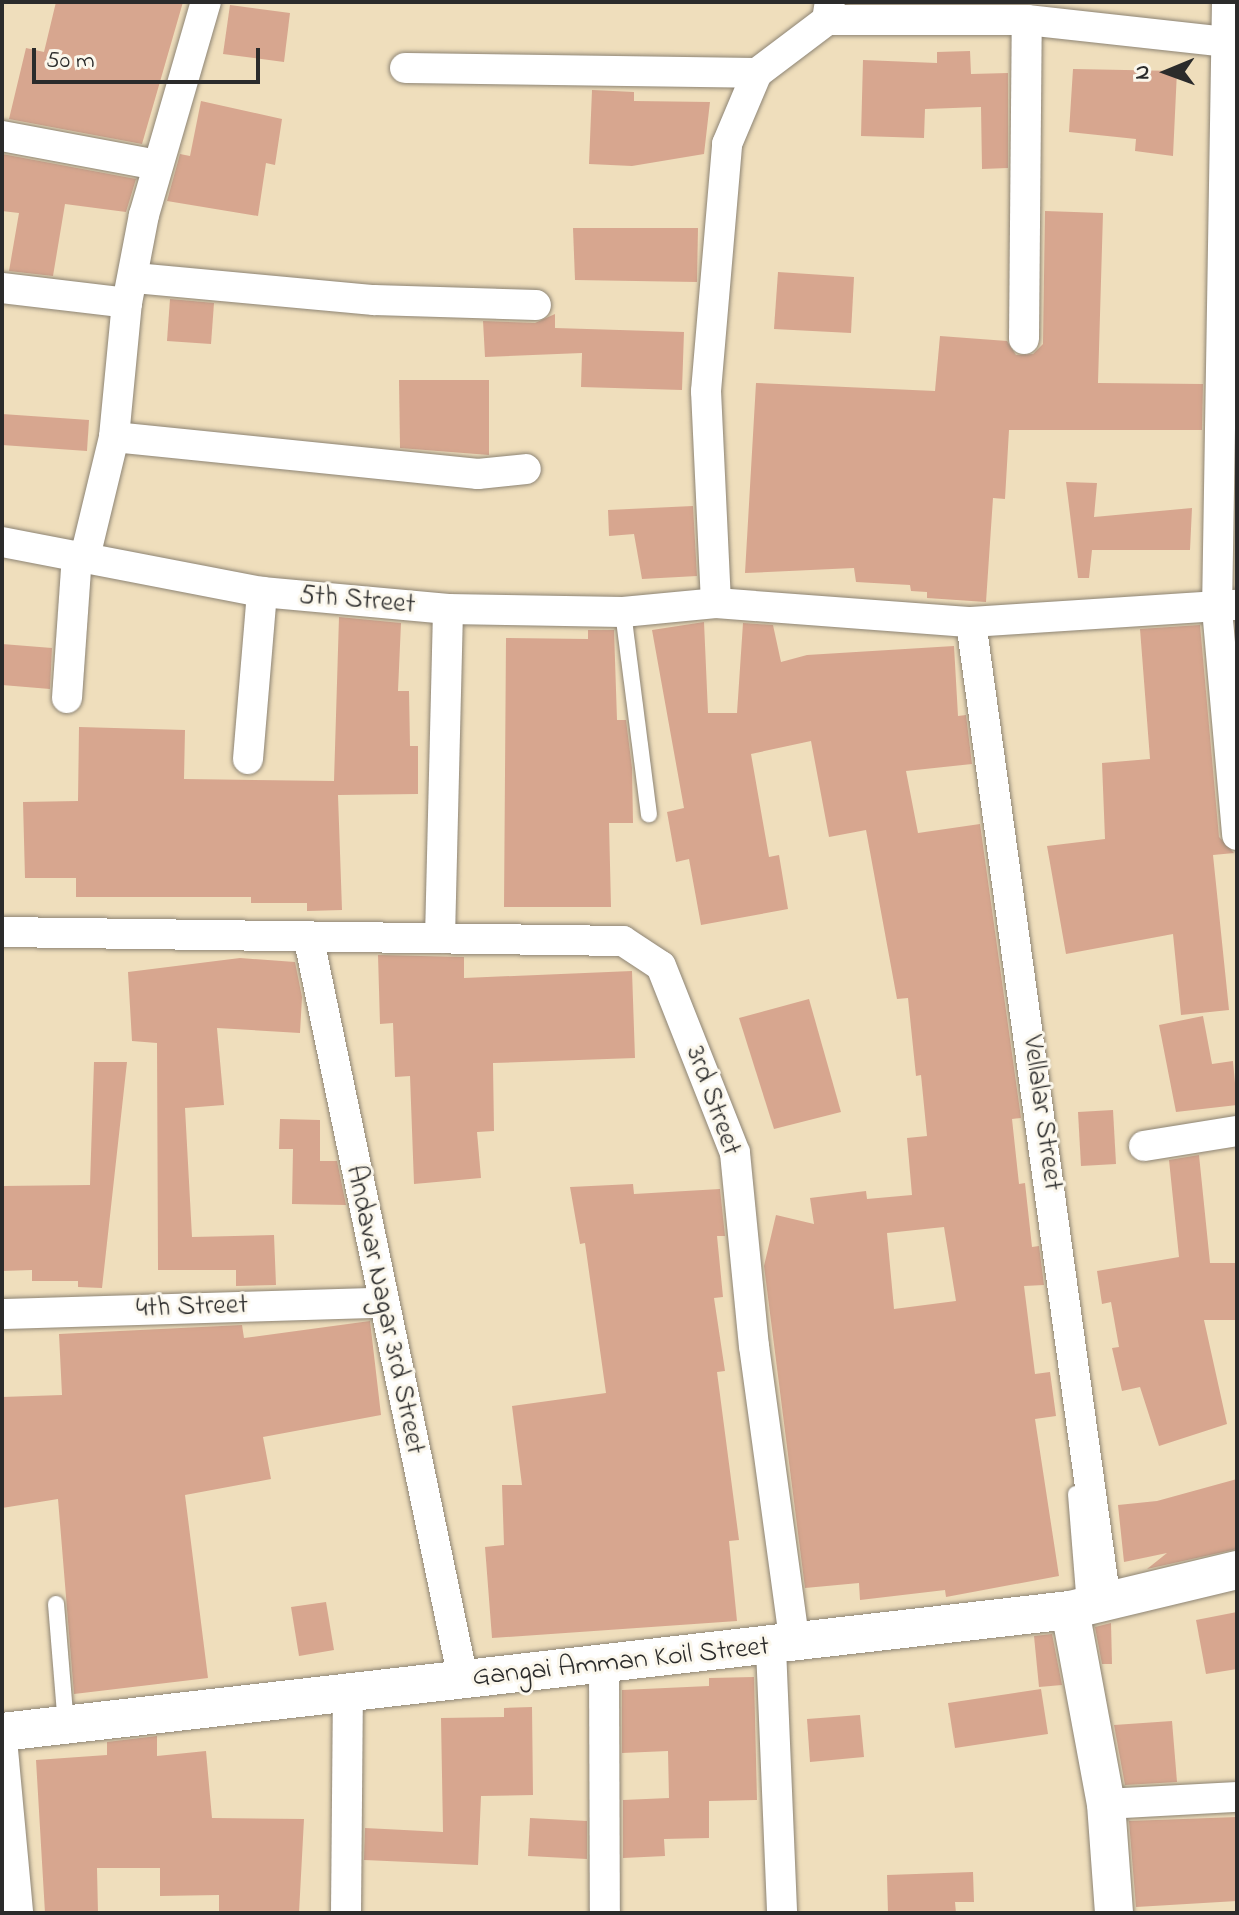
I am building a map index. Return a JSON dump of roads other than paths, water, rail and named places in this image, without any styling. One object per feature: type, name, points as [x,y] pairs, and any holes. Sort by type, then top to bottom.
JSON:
[{"type":"street","points":[[67,698],[81,556],[114,437],[131,291],[157,165],[206,2]]},
{"type":"street","points":[[1227,2],[1230,42],[1227,607],[1237,835]]},
{"type":"street","points":[[716,603],[706,391],[727,144],[757,73],[828,11],[1027,20],[1131,16],[1230,42]]},
{"type":"street","points":[[1024,339],[1027,20]]},
{"type":"street","points":[[405,68],[757,73]]},
{"type":"street","points":[[2,136],[157,165]]},
{"type":"street","points":[[2,288],[536,305]]},
{"type":"street","points":[[114,437],[478,474],[526,469]]},
{"type":"street","name":"5th Street","points":[[2,542],[262,592],[448,609],[623,612],[716,603],[971,622],[1227,607]]},
{"type":"street","points":[[248,759],[262,592]]},
{"type":"street","points":[[440,938],[448,609]]},
{"type":"street","name":"Vellalar Street","points":[[971,622],[1087,1607]]},
{"type":"street","name":"3rd Street","points":[[2,932],[309,940],[440,938],[623,941],[661,966],[735,1153],[783,1646],[782,1913]]},
{"type":"street","name":"Andavar Nagar 3rd Street","points":[[309,940],[382,1303],[463,1679]]},
{"type":"street","points":[[1144,1146],[1237,1131]]},
{"type":"street","name":"4th Street","points":[[2,1314],[382,1303]]},
{"type":"street","name":"Gangai Amman Koil Street","points":[[2,1732],[66,1727],[348,1689],[783,1646],[1087,1607],[1237,1570]]},
{"type":"street","points":[[1087,1607],[1114,1913]]},
{"type":"street","points":[[604,1662],[605,1913]]},
{"type":"street","points":[[346,1913],[348,1689]]},
{"type":"street","points":[[2,1739],[18,1913]]},
{"type":"street","points":[[1106,1804],[1237,1797]]},
{"type":"lane","points":[[623,612],[649,814]]},
{"type":"lane","points":[[1070,1431],[1087,1607]]},
{"type":"lane","points":[[56,1604],[66,1727]]}]
